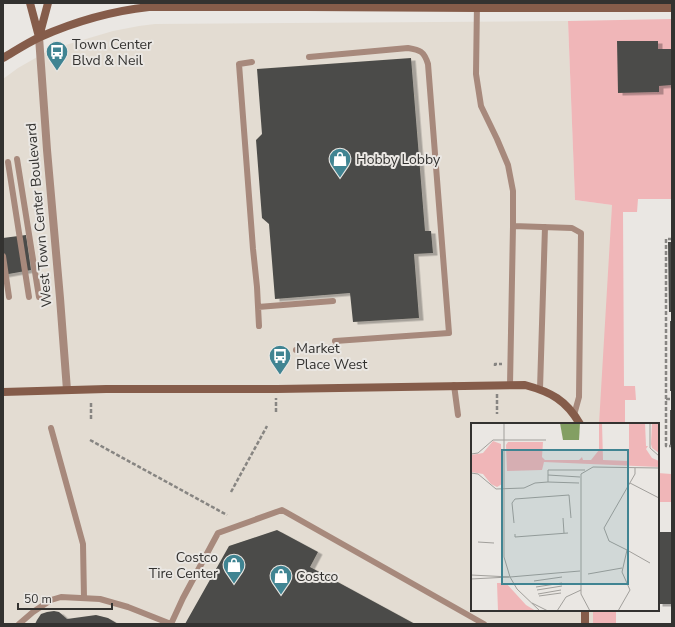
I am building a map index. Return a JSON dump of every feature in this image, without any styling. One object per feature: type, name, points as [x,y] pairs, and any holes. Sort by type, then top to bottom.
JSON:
[{"type":"main road","name":"West Town Center Boulevard","points":[[30,3],[39,37]]},
{"type":"main road","name":"West Town Center Boulevard","points":[[39,37],[48,3]]},
{"type":"main road","points":[[3,58],[39,37],[73,24],[138,8],[150,7],[477,6],[672,8]]},
{"type":"main road","points":[[3,392],[129,389],[525,385],[551,394],[562,402],[579,423]]},
{"type":"main road","points":[[585,611],[585,624]]},
{"type":"street","name":"West Town Center Boulevard","points":[[39,37],[46,143],[67,390]]},
{"type":"lane","points":[[477,6],[476,74],[481,106],[508,165],[513,191],[510,385]]},
{"type":"lane","points":[[296,350],[335,344],[450,333],[428,64],[426,56],[418,50],[408,48],[309,58]]},
{"type":"lane","points":[[252,62],[239,64],[259,326]]},
{"type":"lane","points":[[17,159],[39,297]]},
{"type":"lane","points":[[8,162],[29,297]]},
{"type":"lane","points":[[513,226],[572,228],[581,233],[579,398],[574,415]]},
{"type":"lane","points":[[540,389],[545,227]]},
{"type":"lane","points":[[3,256],[9,296]]},
{"type":"lane","points":[[258,307],[333,301]]},
{"type":"lane","points":[[454,386],[458,415]]},
{"type":"lane","points":[[50,428],[83,544],[84,598]]},
{"type":"lane","points":[[19,624],[51,600],[61,597],[100,599],[128,607],[171,624],[183,598],[218,533],[282,510],[484,624]]},
{"type":"path","points":[[672,239],[666,239],[666,446],[672,446]]},
{"type":"path","points":[[497,398],[497,414]]},
{"type":"path","points":[[666,399],[672,399]]},
{"type":"path","points":[[276,402],[276,412]]},
{"type":"path","points":[[91,403],[91,419]]},
{"type":"path","points":[[231,492],[267,426]]},
{"type":"path","points":[[90,440],[227,515]]},
{"type":"shaded area","points":[[672,19],[672,199],[638,199],[637,212],[623,212],[624,386],[635,386],[636,400],[625,400],[625,423],[599,423],[612,205],[575,200],[568,21]]},
{"type":"shaded area","points":[[568,21],[575,200],[612,205],[607,423],[471,423],[471,611],[604,611],[603,624],[3,624],[3,79],[18,68],[46,52],[113,31],[155,24]]},
{"type":"shaded area","points":[[659,473],[671,474],[672,502],[659,502]]},
{"type":"shaded area","points":[[593,611],[616,611],[616,624],[593,624]]},
{"type":"building","points":[[617,41],[658,41],[658,49],[672,49],[672,85],[659,86],[659,92],[618,93]]},
{"type":"building","name":"Hobby Lobby","points":[[411,58],[425,231],[431,231],[433,253],[414,254],[419,318],[353,322],[350,293],[275,299],[269,224],[262,218],[256,140],[262,134],[257,69]]},
{"type":"building","points":[[26,235],[31,270],[3,275],[3,238]]},
{"type":"building","points":[[668,242],[672,242],[672,312],[669,312]]},
{"type":"building","points":[[670,321],[672,321],[672,391],[670,391]]},
{"type":"building","points":[[670,410],[672,410],[672,445],[670,445]]},
{"type":"building","name":"Costco","points":[[277,530],[318,552],[310,567],[415,624],[185,624],[229,546]]},
{"type":"building","points":[[659,532],[672,532],[672,604],[659,604]]},
{"type":"building","points":[[54,611],[59,612],[67,619],[96,615],[108,618],[118,624],[35,624],[41,614]]},
{"type":"place","name":"Town Center Blvd & Neil","points":[[57,72]]},
{"type":"place","name":"Hobby Lobby","points":[[340,178]]},
{"type":"place","name":"Market Place West","points":[[280,376]]},
{"type":"place","name":"Costco Tire Center","points":[[234,584]]},
{"type":"place","name":"Costco","points":[[281,596]]}]
